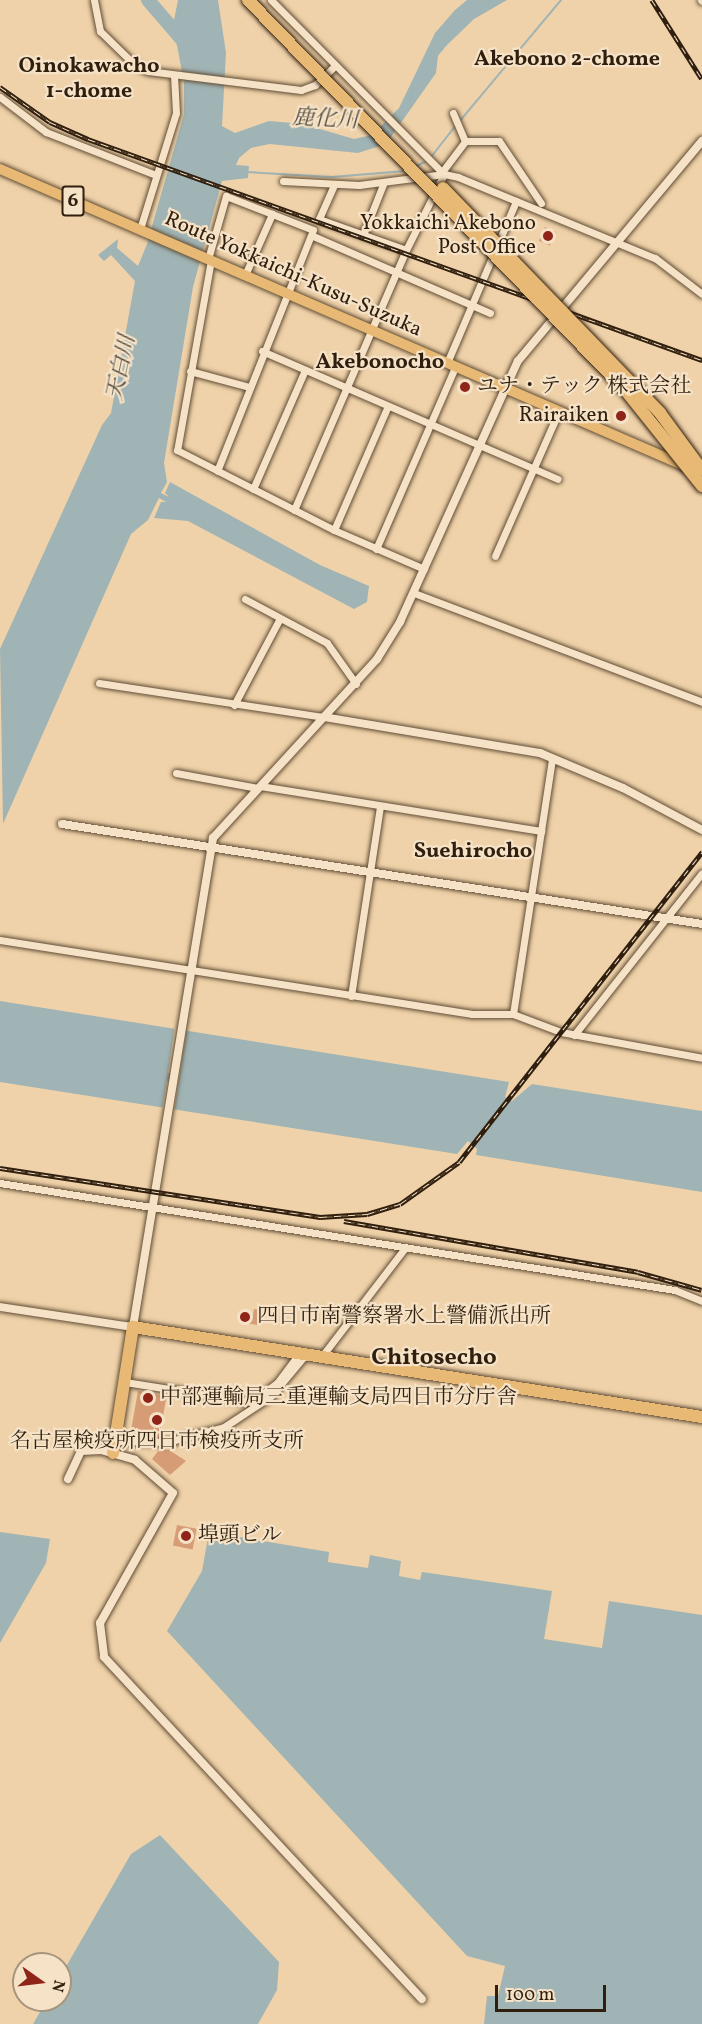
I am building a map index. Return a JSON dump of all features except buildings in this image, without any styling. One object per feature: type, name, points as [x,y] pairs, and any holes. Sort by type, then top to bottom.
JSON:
[{"type":"highway","points":[[248,0],[626,391],[702,486]]},
{"type":"highway","points":[[260,0],[660,413],[702,471]]},
{"type":"highway","points":[[114,1447],[133,1327],[702,1417]]},
{"type":"main road","name":"Route Yokkaichi-Kusu-Suzuka","points":[[0,169],[451,365],[702,471]]},
{"type":"street","points":[[94,0],[96,24],[117,50],[140,68],[174,76],[301,90],[315,85],[335,66]]},
{"type":"street","points":[[271,0],[441,171],[655,258],[702,294]]},
{"type":"street","points":[[143,231],[156,175],[176,113],[174,76]]},
{"type":"street","points":[[0,97],[46,132],[156,175]]},
{"type":"street","points":[[454,115],[461,126],[465,141]]},
{"type":"street","points":[[294,510],[441,171],[465,141]]},
{"type":"street","points":[[465,141],[499,141],[541,203]]},
{"type":"street","points":[[0,1307],[133,1327],[189,972],[213,838],[356,684],[391,639],[414,593],[505,388],[522,356],[702,141]]},
{"type":"street","points":[[283,181],[334,185],[384,182],[441,171]]},
{"type":"street","points":[[363,236],[384,182]]},
{"type":"street","points":[[334,185],[320,219],[406,250]]},
{"type":"street","points":[[217,471],[262,351],[314,236],[313,230],[226,196],[208,259],[177,450],[217,471],[334,530],[424,569]]},
{"type":"street","points":[[376,549],[430,424],[471,305],[516,201]]},
{"type":"street","points":[[245,275],[272,214]]},
{"type":"street","points":[[314,236],[490,313]]},
{"type":"street","points":[[262,351],[558,479]]},
{"type":"street","points":[[190,370],[249,387]]},
{"type":"street","points":[[253,489],[305,370]]},
{"type":"street","points":[[334,530],[388,406]]},
{"type":"street","points":[[495,556],[559,411]]},
{"type":"street","points":[[414,593],[702,702]]},
{"type":"street","points":[[245,599],[327,643],[356,684]]},
{"type":"street","points":[[234,705],[280,618]]},
{"type":"street","points":[[99,683],[324,717],[552,758],[623,788],[702,830]]},
{"type":"street","points":[[513,1014],[552,758]]},
{"type":"street","points":[[176,773],[541,831]]},
{"type":"street","points":[[351,996],[380,806]]},
{"type":"street","points":[[63,825],[702,924]]},
{"type":"street","points":[[574,1035],[702,873]]},
{"type":"street","points":[[0,940],[189,972],[472,1014],[513,1014],[574,1035],[702,1058]]},
{"type":"street","points":[[0,1183],[675,1290],[702,1301]]},
{"type":"street","points":[[322,1356],[405,1248]]},
{"type":"street","points":[[125,1382],[251,1402],[277,1383],[303,1353]]},
{"type":"street","points":[[68,1479],[81,1451],[174,1442],[224,1427],[271,1396],[303,1353]]},
{"type":"street","points":[[114,1447],[135,1460],[173,1493],[100,1623],[104,1657],[422,1999]]},
{"type":"water","name":"天白川","points":[[178,0],[218,0],[226,53],[222,126],[235,133],[269,121],[303,124],[354,139],[372,135],[399,108],[435,33],[455,10],[467,0],[507,0],[474,19],[446,46],[438,56],[436,73],[386,144],[358,153],[270,144],[251,148],[239,158],[236,165],[249,166],[248,178],[222,181],[193,287],[164,463],[167,482],[161,493],[169,497],[165,493],[170,482],[320,565],[369,586],[367,602],[354,609],[188,521],[154,518],[161,502],[166,502],[159,498],[148,520],[131,534],[3,824],[0,649],[102,425],[111,413],[135,281],[111,255],[104,261],[98,255],[118,239],[117,248],[138,266],[147,244],[184,114],[184,82],[173,25]]},
{"type":"water","points":[[0,1001],[509,1082],[505,1097],[512,1101],[532,1084],[702,1111],[702,1192],[476,1155],[477,1149],[468,1141],[457,1154],[0,1082]]},
{"type":"water","points":[[0,1532],[50,1539],[46,1563],[0,1643]]},
{"type":"water","points":[[209,1532],[329,1552],[328,1562],[368,1568],[370,1555],[401,1561],[399,1576],[420,1580],[422,1572],[552,1591],[544,1639],[602,1648],[609,1601],[702,1615],[702,2024],[484,2024],[487,1996],[498,1996],[505,1966],[467,1956],[167,1631],[202,1571]]},
{"type":"water","points":[[160,1835],[279,1962],[277,1990],[258,2024],[33,2024],[40,2012],[72,2012],[72,1956],[131,1854]]},
{"type":"pier","points":[[175,1025],[187,1027],[174,1112],[162,1109],[167,1081],[177,1083],[178,1075],[168,1073]]},
{"type":"waterway","points":[[148,0],[185,43]]},
{"type":"waterway","points":[[459,122],[561,0]]},
{"type":"waterway","points":[[431,157],[455,126]]},
{"type":"waterway","points":[[416,166],[427,161]]},
{"type":"waterway","points":[[247,172],[332,177],[405,171]]},
{"type":"railway","points":[[652,0],[702,79]]},
{"type":"railway","points":[[0,87],[50,122],[88,139],[702,360]]},
{"type":"railway","points":[[0,1168],[320,1217],[367,1214],[400,1204],[459,1162],[702,852]]},
{"type":"railway","points":[[344,1221],[638,1272],[702,1290]]},
{"type":"place","name":"Yokkaichi Akebono Post Office","points":[[548,236]]},
{"type":"place","name":"ユナ・テック 株式会社","points":[[465,387]]},
{"type":"place","name":"Rairaiken","points":[[621,416]]},
{"type":"place","name":"四日市南警察署水上警備派出所","points":[[245,1317]]},
{"type":"place","name":"中部運輸局三重運輸支局四日市分庁舎","points":[[148,1398]]},
{"type":"place","name":"名古屋検疫所四日市検疫所支所","points":[[157,1420]]},
{"type":"place","name":"埠頭ビル","points":[[186,1536]]},
{"type":"district","name":"Akebono 2-chome","points":[[567,60]]},
{"type":"district","name":"Oinokawacho 1-chome","points":[[89,78]]},
{"type":"district","name":"Akebonocho","points":[[380,363]]},
{"type":"district","name":"Suehirocho","points":[[473,852]]},
{"type":"district","name":"Chitosecho","points":[[434,1359]]},
{"type":"water label","name":"鹿化川","points":[[325,120]]}]
